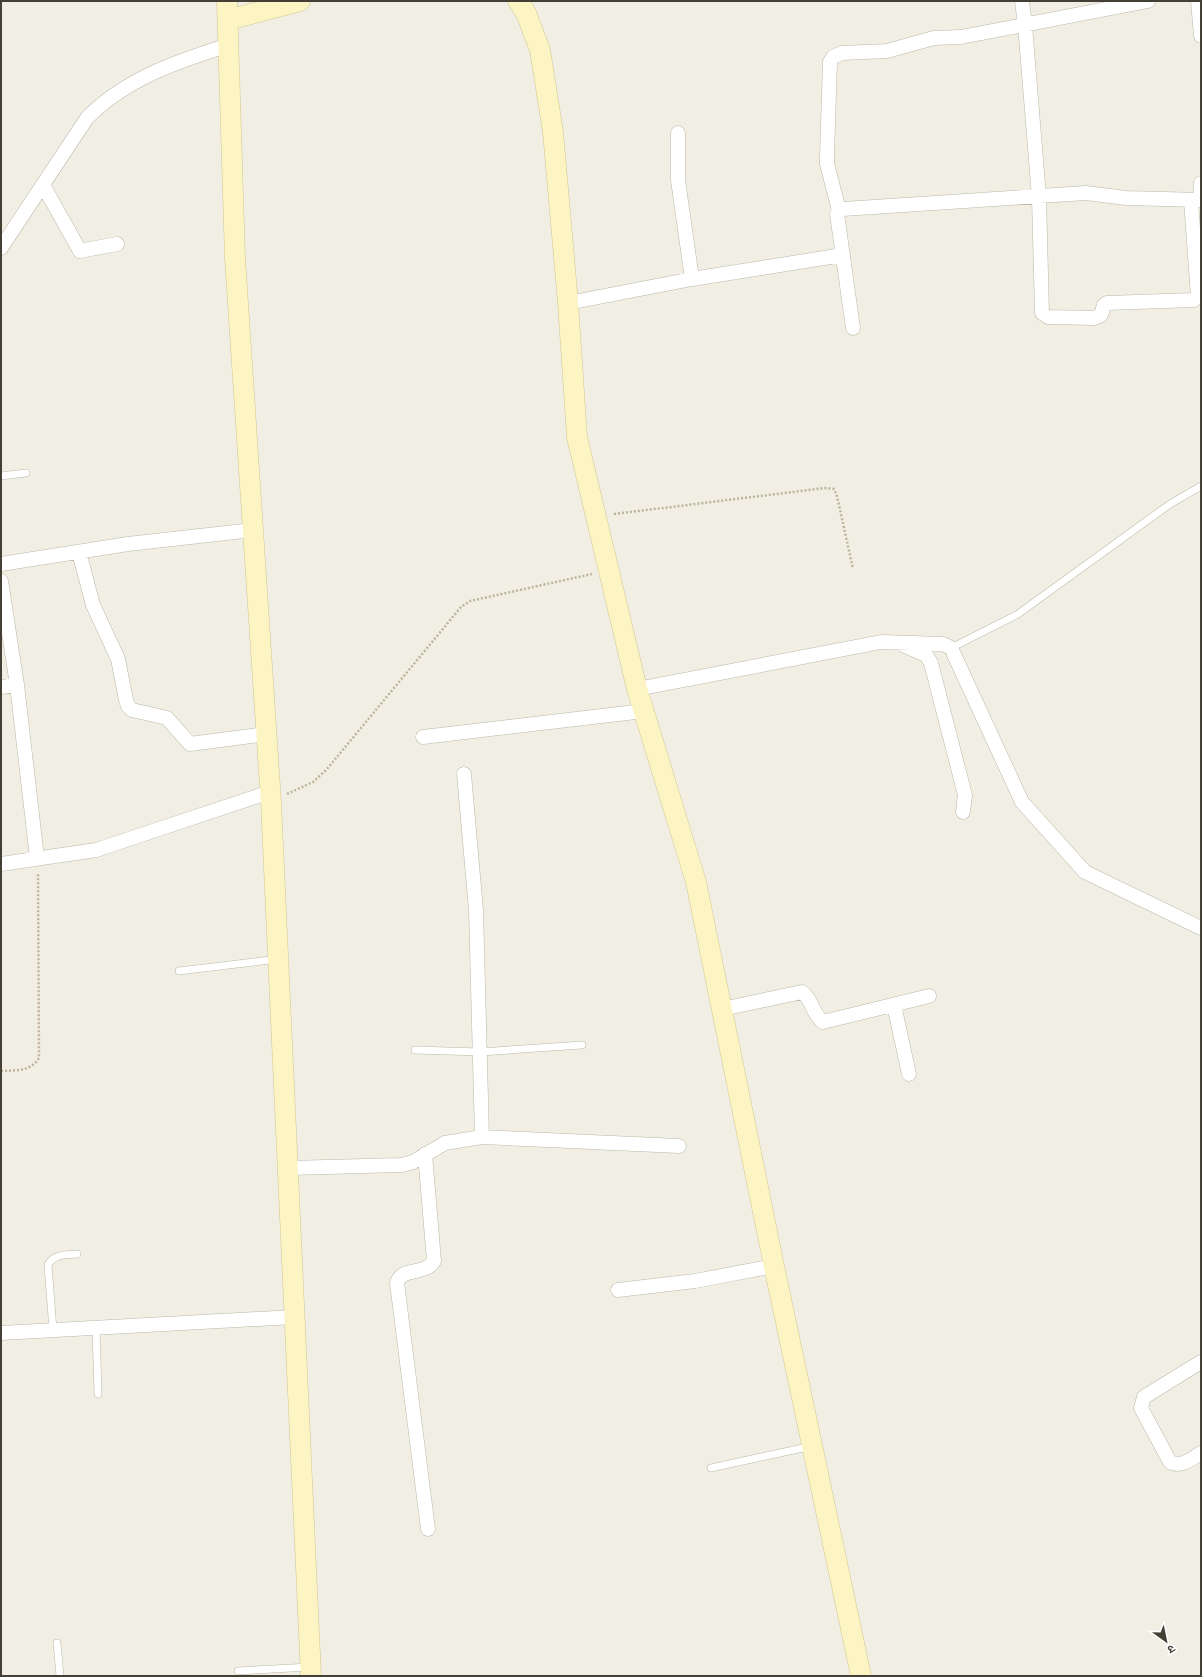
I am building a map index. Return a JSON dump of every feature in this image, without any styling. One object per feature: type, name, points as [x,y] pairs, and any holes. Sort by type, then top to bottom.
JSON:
[{"type":"street","points":[[227,1],[235,258],[270,797],[311,1671]]},
{"type":"street","points":[[228,20],[300,1]]},
{"type":"street","points":[[518,1],[526,13],[540,50],[552,124],[568,303],[577,437],[637,689],[696,882],[774,1266],[860,1676]]},
{"type":"street","points":[[1022,1],[1039,197],[1042,313],[1048,317],[1098,317],[1101,315],[1104,305],[1111,302],[1194,300],[1197,298],[1197,200],[1201,183]]},
{"type":"street","points":[[853,328],[837,214],[839,210],[827,164],[830,62],[833,57],[842,54],[887,51],[934,38],[961,38],[1148,1]]},
{"type":"street","points":[[1198,1],[1201,36]]},
{"type":"street","points":[[1,248],[87,118],[111,96],[166,66],[229,45]]},
{"type":"street","points":[[678,132],[678,180],[692,280]]},
{"type":"street","points":[[44,185],[80,251],[117,244]]},
{"type":"street","points":[[839,210],[1086,193],[1126,198],[1197,200]]},
{"type":"street","points":[[568,303],[692,280],[843,255]]},
{"type":"street","points":[[1,564],[79,552],[253,530]]},
{"type":"street","points":[[79,552],[93,605],[118,659],[128,706],[132,710],[167,718],[190,744],[266,734]]},
{"type":"street","points":[[1,581],[17,685],[37,858]]},
{"type":"street","points":[[637,689],[881,642],[943,644],[951,648],[1022,802],[1085,872],[1201,928]]},
{"type":"street","points":[[898,642],[926,655],[931,663],[965,795],[963,812]]},
{"type":"street","points":[[1,687],[17,685]]},
{"type":"street","points":[[423,737],[644,711]]},
{"type":"street","points":[[464,774],[476,910],[482,1137]]},
{"type":"street","points":[[1,864],[96,850],[270,797]]},
{"type":"street","points":[[722,1009],[802,992],[808,996],[816,1017],[823,1022],[928,996]]},
{"type":"street","points":[[894,1005],[909,1074]]},
{"type":"street","points":[[288,1168],[402,1165],[413,1162],[445,1142],[482,1137],[679,1146]]},
{"type":"street","points":[[425,1154],[434,1261],[431,1266],[425,1269],[403,1274],[398,1278],[397,1283],[428,1528]]},
{"type":"street","points":[[618,1290],[695,1281],[774,1266]]},
{"type":"street","points":[[1,1333],[294,1317]]},
{"type":"street","points":[[1201,1362],[1144,1397],[1141,1408],[1170,1462],[1175,1465],[1182,1464],[1201,1453]]},
{"type":"lane","points":[[1,476],[26,474]]},
{"type":"lane","points":[[951,648],[1018,614],[1125,535],[1170,504],[1201,486]]},
{"type":"lane","points":[[179,971],[278,959]]},
{"type":"lane","points":[[415,1050],[480,1052],[582,1045]]},
{"type":"lane","points":[[53,1330],[48,1265],[51,1259],[55,1257],[77,1254]]},
{"type":"lane","points":[[96,1328],[98,1394]]},
{"type":"lane","points":[[711,1468],[812,1446]]},
{"type":"lane","points":[[57,1643],[60,1676]]},
{"type":"lane","points":[[238,1671],[311,1671]]},
{"type":"path","points":[[595,517],[825,488],[834,489],[837,496],[853,569]]},
{"type":"path","points":[[270,797],[313,782],[327,769],[461,606],[470,601],[608,571]]},
{"type":"path","points":[[1,1071],[27,1069],[34,1065],[39,1058],[37,858]]}]
